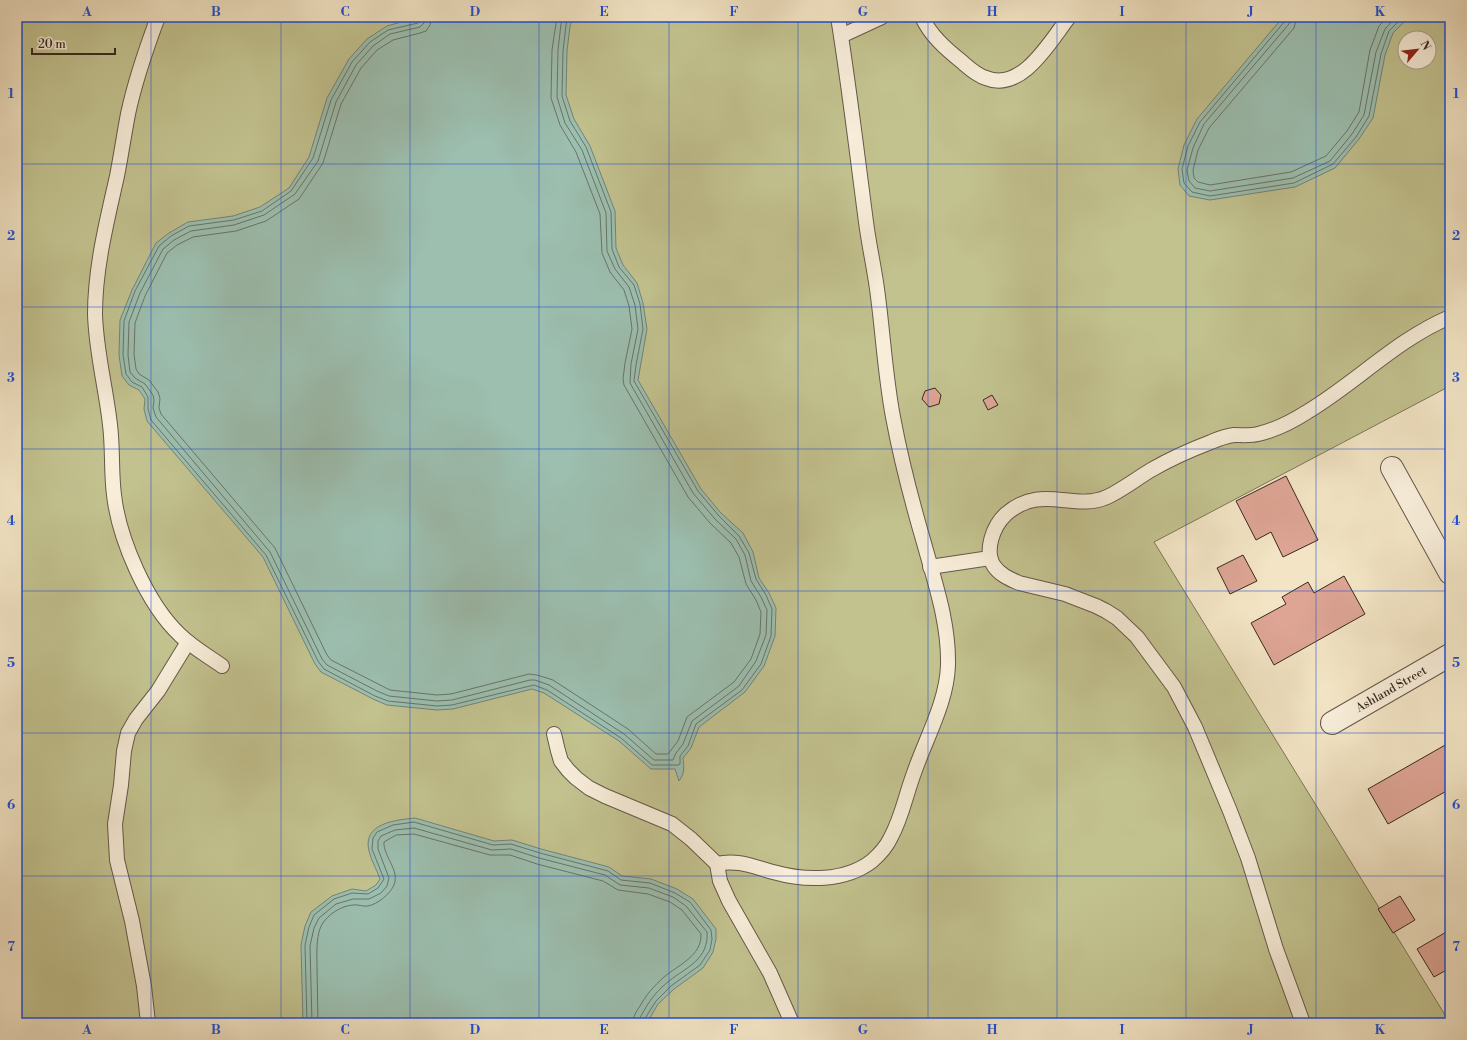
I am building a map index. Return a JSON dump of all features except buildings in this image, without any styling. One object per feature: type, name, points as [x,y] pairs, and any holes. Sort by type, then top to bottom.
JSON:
[{"type":"street","points":[[1392,468],[1450,573]]},
{"type":"street","name":"Ashland Street","points":[[1332,723],[1450,656]]},
{"type":"lane","points":[[158,17],[138,76],[128,114],[118,174],[103,237],[98,270],[95,314],[98,349],[110,420],[113,448],[114,495],[122,532],[133,561],[151,596],[173,628],[188,642],[222,666]]},
{"type":"lane","points":[[717,864],[724,862],[744,864],[792,877],[819,878],[842,875],[871,862],[886,846],[897,825],[913,774],[935,717],[946,682],[948,662],[942,611],[912,501],[893,421],[887,388],[879,301],[866,225],[853,115],[838,17]]},
{"type":"lane","points":[[841,36],[882,17]]},
{"type":"lane","points":[[922,17],[930,31],[939,41],[972,71],[987,79],[1000,80],[1014,77],[1029,67],[1069,17]]},
{"type":"lane","points":[[1303,1023],[1276,949],[1248,858],[1230,811],[1195,727],[1174,687],[1142,643],[1117,618],[1096,606],[1080,600],[1009,579],[995,568],[990,558],[990,547],[995,530],[1005,516],[1020,505],[1030,501],[1048,498],[1084,501],[1097,500],[1107,497],[1152,469],[1187,451],[1226,437],[1258,434],[1287,423],[1331,396],[1410,338],[1450,317]]},
{"type":"lane","points":[[930,567],[990,558]]},
{"type":"lane","points":[[148,1023],[144,986],[133,928],[117,860],[115,824],[121,785],[124,747],[128,734],[136,719],[158,691],[188,642]]},
{"type":"lane","points":[[554,734],[561,761],[576,778],[589,788],[605,796],[672,824],[691,839],[717,864],[720,881],[729,901],[770,973],[792,1023]]},
{"type":"green space","points":[[17,17],[1450,17],[1450,386],[1154,542],[1450,1023],[17,1023]]},
{"type":"water","points":[[431,17],[573,17],[570,26],[567,51],[566,95],[574,119],[590,146],[615,211],[616,248],[623,265],[637,283],[643,303],[647,329],[638,380],[701,489],[721,513],[743,533],[753,552],[759,578],[769,593],[776,608],[775,636],[764,666],[745,692],[699,727],[691,748],[683,758],[683,773],[679,781],[675,769],[651,769],[619,741],[544,693],[532,689],[453,709],[437,710],[387,705],[321,672],[315,664],[263,557],[147,421],[144,409],[145,399],[139,390],[129,385],[122,376],[119,355],[120,320],[132,290],[156,243],[169,233],[188,222],[233,216],[260,207],[289,188],[309,157],[327,98],[349,59],[367,39],[387,26],[408,20]]},
{"type":"water","points":[[1283,17],[1409,17],[1393,33],[1385,55],[1373,118],[1359,139],[1335,168],[1295,187],[1210,200],[1189,196],[1180,185],[1178,169],[1184,145],[1197,119]]},
{"type":"water","points":[[415,818],[494,841],[512,840],[609,867],[622,876],[651,879],[677,889],[693,899],[716,929],[716,939],[713,952],[703,968],[674,989],[658,1004],[647,1023],[303,1023],[301,945],[305,926],[311,912],[332,896],[352,889],[366,891],[376,885],[380,879],[369,851],[368,842],[371,834],[375,829],[390,822]]}]
